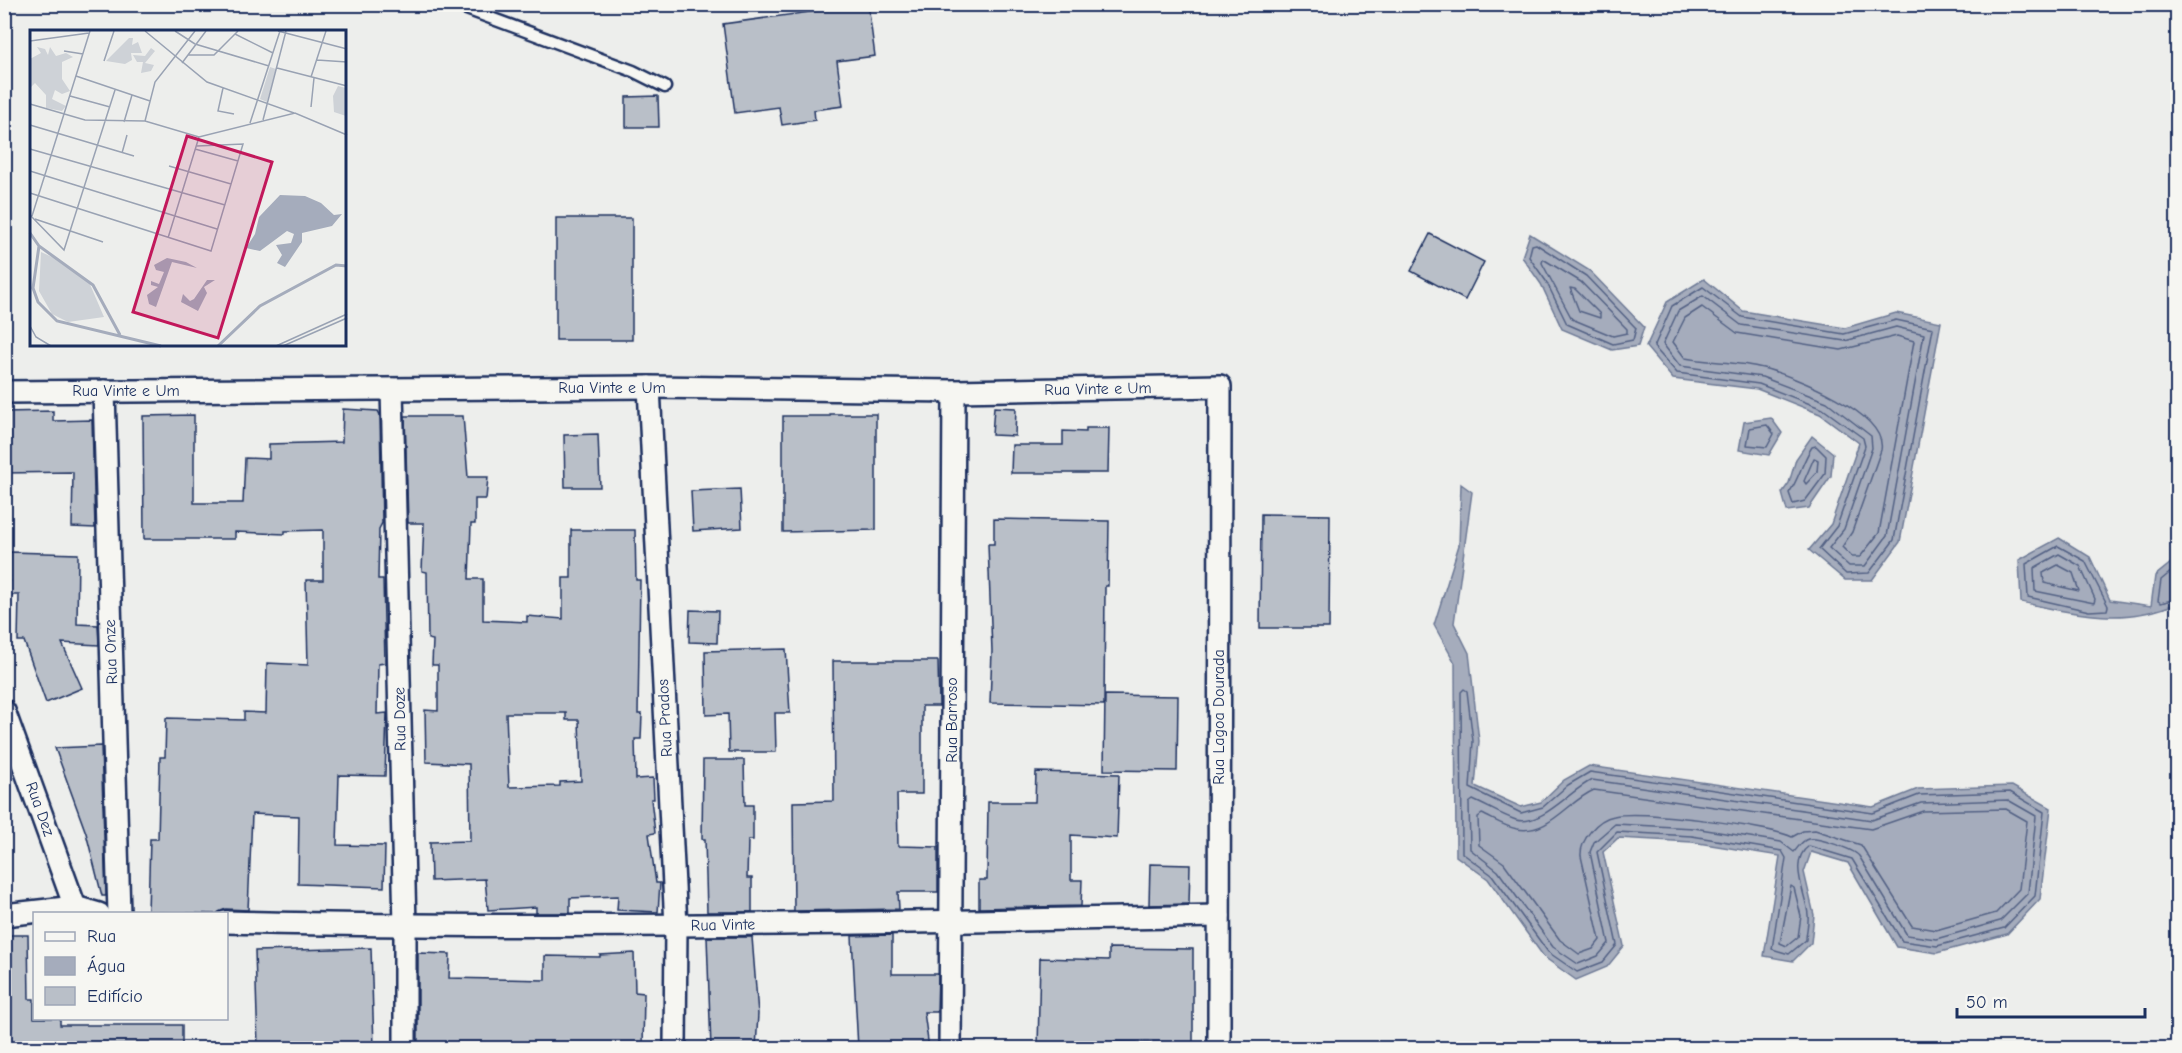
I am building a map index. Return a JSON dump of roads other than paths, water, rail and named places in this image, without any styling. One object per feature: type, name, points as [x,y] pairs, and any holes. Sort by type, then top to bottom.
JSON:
[{"type":"street","name":"Rua Vinte e Um","points":[[4,392],[649,387],[954,391],[1220,386]]},
{"type":"street","name":"Rua Lagoa Dourada","points":[[1219,1048],[1220,386]]},
{"type":"street","name":"Rua Prados","points":[[649,387],[676,926],[675,1048]]},
{"type":"street","name":"Rua Doze","points":[[392,389],[405,926],[405,1048]]},
{"type":"street","name":"Rua Onze","points":[[104,391],[119,912]]},
{"type":"street","name":"Rua Barroso","points":[[951,1048],[954,391]]},
{"type":"street","name":"Rua Dez","points":[[4,711],[75,907]]},
{"type":"street","points":[[4,915],[75,907],[92,912]]},
{"type":"street","name":"Rua Vinte","points":[[228,922],[405,926],[676,926],[1219,916]]},
{"type":"lane","points":[[453,4],[633,71],[665,87]]},
{"type":"water","points":[[1530,234],[1590,271],[1644,327],[1638,346],[1612,350],[1562,329],[1541,284],[1522,257]]},
{"type":"water","points":[[1704,279],[1743,311],[1845,328],[1896,313],[1941,322],[1900,542],[1872,580],[1845,580],[1809,550],[1831,524],[1859,443],[1820,414],[1757,389],[1673,379],[1646,347],[1667,302]]},
{"type":"water","points":[[1771,418],[1782,433],[1769,455],[1739,450],[1744,422]]},
{"type":"water","points":[[1812,436],[1833,453],[1831,476],[1809,508],[1787,511],[1782,493],[1789,483],[1796,459]]},
{"type":"water","points":[[1461,484],[1472,492],[1454,623],[1469,653],[1479,741],[1475,786],[1521,807],[1541,802],[1564,780],[1589,766],[1873,807],[1918,789],[2012,786],[2051,808],[2040,899],[2007,934],[1937,953],[1897,947],[1848,863],[1811,852],[1804,872],[1814,915],[1811,943],[1793,961],[1764,956],[1780,856],[1692,842],[1618,838],[1603,852],[1624,946],[1607,967],[1576,980],[1544,957],[1488,879],[1456,856],[1455,663],[1434,625],[1459,545]]},
{"type":"water","points":[[2059,538],[2090,557],[2110,600],[2151,606],[2155,576],[2177,558],[2177,603],[2138,614],[2100,616],[2021,602],[2019,560]]}]
